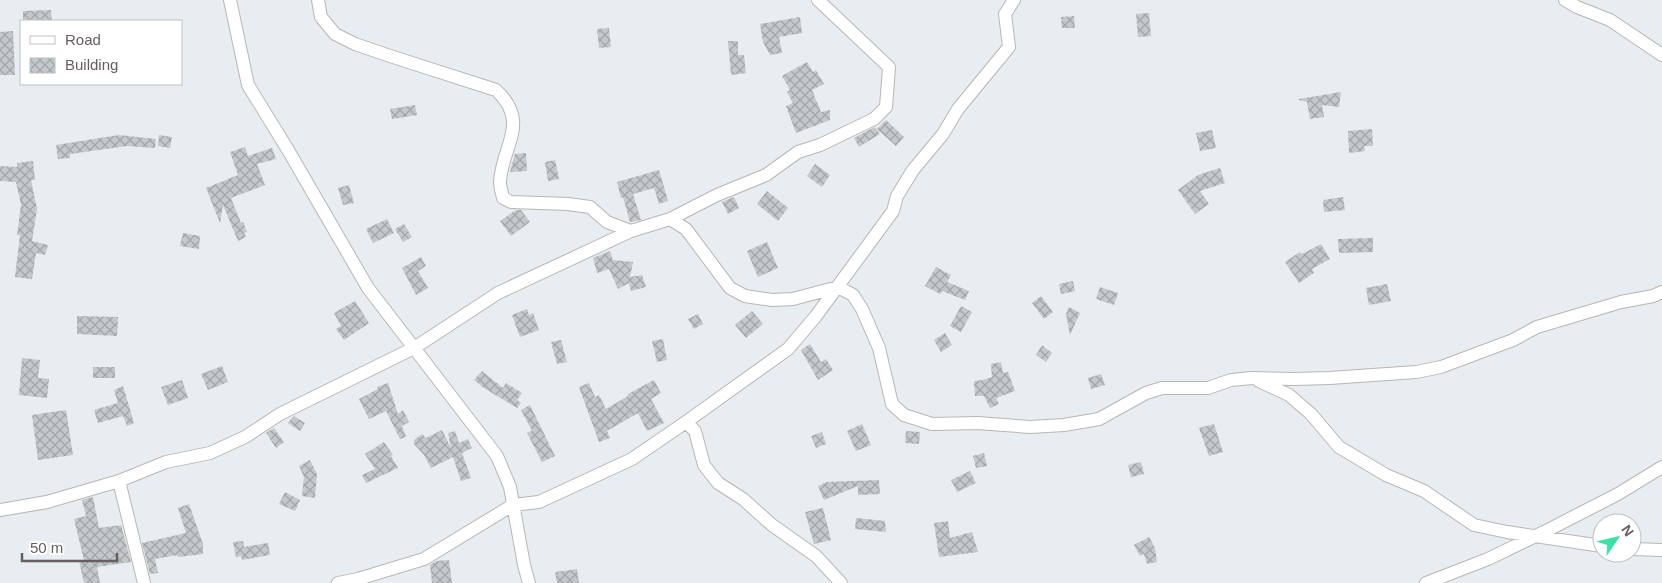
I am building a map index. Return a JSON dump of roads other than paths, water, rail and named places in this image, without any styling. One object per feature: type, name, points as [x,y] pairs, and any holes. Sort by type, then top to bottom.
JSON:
[{"type":"street","points":[[230,0],[248,85],[368,288],[497,456],[510,488],[529,583]]},
{"type":"street","points":[[318,0],[321,17],[335,34],[355,44],[496,90],[506,99],[512,113],[513,132],[500,183],[503,198],[511,202],[568,204],[590,207],[607,222],[631,231]]},
{"type":"street","points":[[0,510],[47,502],[119,481],[166,462],[210,453],[244,437],[280,414],[414,348],[498,293],[631,231],[670,219],[717,195],[766,175],[798,152],[874,119],[886,107],[888,67],[818,0]]},
{"type":"street","points":[[338,583],[358,579],[424,559],[513,505],[539,502],[632,459],[788,349],[816,316],[893,211],[897,196],[913,170],[943,134],[958,109],[1009,47],[1005,14],[1014,0]]},
{"type":"street","points":[[1565,0],[1576,8],[1610,20],[1662,55]]},
{"type":"street","points":[[670,219],[686,229],[730,288],[745,296],[772,300],[793,299],[838,287],[853,295],[862,309],[879,348],[892,404],[904,415],[932,424],[977,423],[1030,427],[1064,425],[1100,419],[1146,393],[1162,388],[1208,388],[1232,380],[1252,378],[1339,378],[1416,372],[1441,367],[1513,340],[1537,327],[1662,292]]},
{"type":"street","points":[[1252,378],[1288,395],[1311,414],[1339,447],[1386,475],[1424,491],[1474,525],[1592,545]]},
{"type":"street","points":[[686,422],[695,432],[704,465],[718,483],[743,499],[772,525],[816,556],[842,583]]},
{"type":"street","points":[[1426,583],[1488,559],[1535,536],[1618,494],[1662,467]]},
{"type":"street","points":[[119,481],[144,583]]},
{"type":"street","points":[[1642,549],[1662,550]]}]
